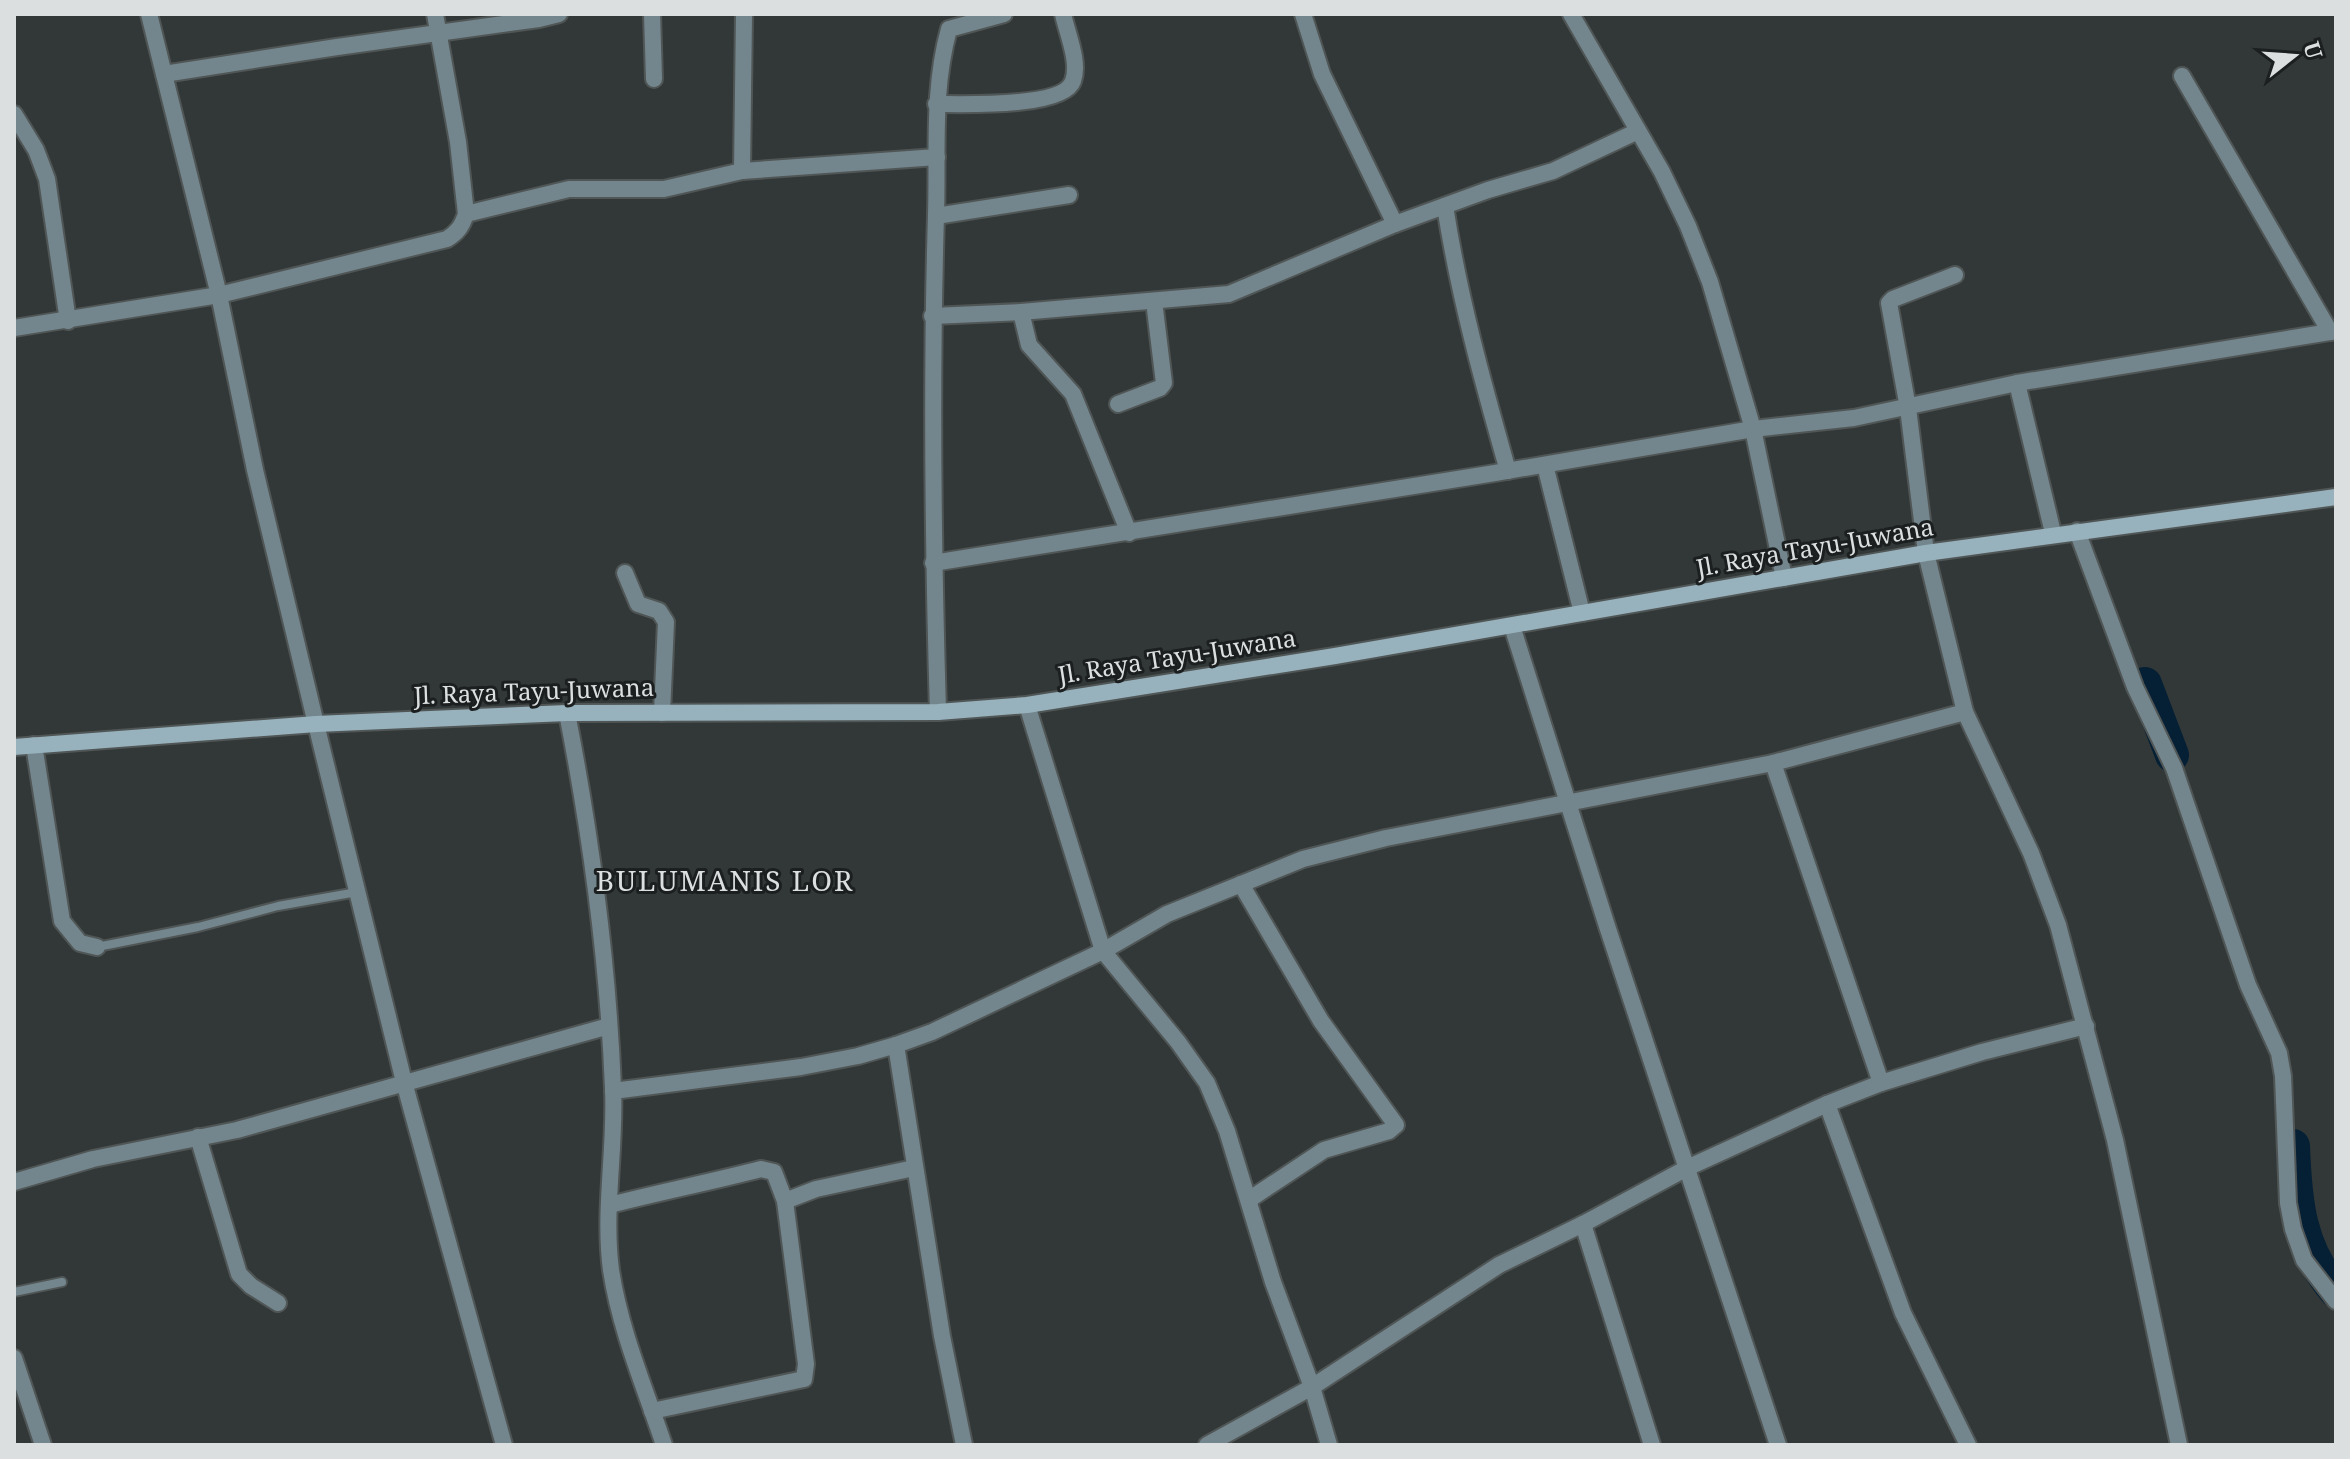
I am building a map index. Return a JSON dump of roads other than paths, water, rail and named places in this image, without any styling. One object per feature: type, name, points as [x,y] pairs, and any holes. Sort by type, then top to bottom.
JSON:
[{"type":"main road","name":"Jl. Raya Tayu-Juwana","points":[[14,747],[316,724],[567,713],[938,712],[1027,705],[1512,626],[1926,553],[2053,533],[2336,497]]},
{"type":"street","points":[[149,14],[219,295],[255,470],[404,1082],[504,1445]]},
{"type":"street","points":[[14,328],[219,295],[447,239],[460,230],[466,214],[458,142],[435,14]]},
{"type":"street","points":[[164,74],[559,14]]},
{"type":"street","points":[[652,14],[654,79]]},
{"type":"street","points":[[742,171],[744,14]]},
{"type":"street","points":[[938,712],[933,563],[932,316],[936,104],[946,21],[1004,14]]},
{"type":"street","points":[[936,104],[1026,101],[1054,96],[1070,88],[1075,64],[1063,14]]},
{"type":"street","points":[[1303,14],[1322,74],[1395,224]]},
{"type":"street","points":[[1571,14],[1675,199],[1710,282],[1753,429],[1784,578]]},
{"type":"street","points":[[933,563],[1753,429],[1854,418],[2017,383],[2333,332],[2182,76]]},
{"type":"street","points":[[14,114],[36,150],[47,179],[68,321]]},
{"type":"street","points":[[932,316],[1021,312],[1229,294],[1395,224],[1553,171],[1638,131]]},
{"type":"street","points":[[466,214],[569,189],[664,189],[742,171],[937,157]]},
{"type":"street","points":[[936,216],[1069,195]]},
{"type":"street","points":[[1445,206],[1457,277],[1478,367],[1508,471]]},
{"type":"street","points":[[1955,275],[1889,303],[1908,408],[1926,553],[1965,712],[2031,853],[2058,925],[2119,1154],[2179,1445]]},
{"type":"street","points":[[1118,404],[1160,388],[1165,381],[1154,301]]},
{"type":"street","points":[[1021,312],[1029,345],[1073,394],[1129,533]]},
{"type":"street","points":[[2017,383],[2053,533]]},
{"type":"street","points":[[1545,465],[1582,613]]},
{"type":"street","points":[[2077,531],[2135,687],[2174,768],[2248,985],[2279,1053],[2283,1076],[2288,1203],[2293,1229],[2304,1260],[2336,1301]]},
{"type":"street","points":[[625,573],[638,604],[659,611],[666,622],[662,713]]},
{"type":"street","points":[[1512,626],[1778,1445]]},
{"type":"street","points":[[1027,705],[1103,951],[1178,1042],[1207,1083],[1227,1131],[1273,1282],[1312,1387],[1329,1445]]},
{"type":"street","points":[[613,1091],[801,1067],[896,1045],[932,1032],[1103,951],[1167,914],[1303,859],[1568,802],[1773,763],[1965,712]]},
{"type":"street","points":[[567,713],[580,779],[605,959],[613,1091],[608,1238],[618,1307],[664,1445]]},
{"type":"street","points":[[34,745],[62,921],[80,943],[97,947]]},
{"type":"street","points":[[1773,763],[1881,1083]]},
{"type":"street","points":[[1241,884],[1321,1021],[1396,1125],[1389,1131],[1324,1150],[1250,1199]]},
{"type":"street","points":[[14,1182],[93,1159],[237,1130],[609,1026]]},
{"type":"street","points":[[1207,1445],[1312,1387],[1499,1265],[1687,1168],[1827,1104],[1881,1083],[1982,1052],[2086,1026]]},
{"type":"street","points":[[896,1045],[942,1336],[964,1445]]},
{"type":"street","points":[[1827,1104],[1903,1313],[1968,1445]]},
{"type":"street","points":[[198,1137],[239,1274],[278,1303]]},
{"type":"street","points":[[785,1201],[816,1189],[914,1168]]},
{"type":"street","points":[[610,1205],[761,1169],[774,1172],[785,1201],[806,1364],[804,1379],[652,1411]]},
{"type":"street","points":[[1583,1224],[1652,1445]]},
{"type":"street","points":[[14,1358],[43,1445]]},
{"type":"lane","points":[[97,947],[198,927],[278,906],[358,892]]},
{"type":"lane","points":[[14,1292],[62,1282]]},
{"type":"waterway","points":[[2145,684],[2172,755]]},
{"type":"waterway","points":[[2293,1146],[2301,1223],[2314,1258],[2336,1291]]},
{"type":"district","name":"BULUMANIS LOR","points":[[725,881]]}]
